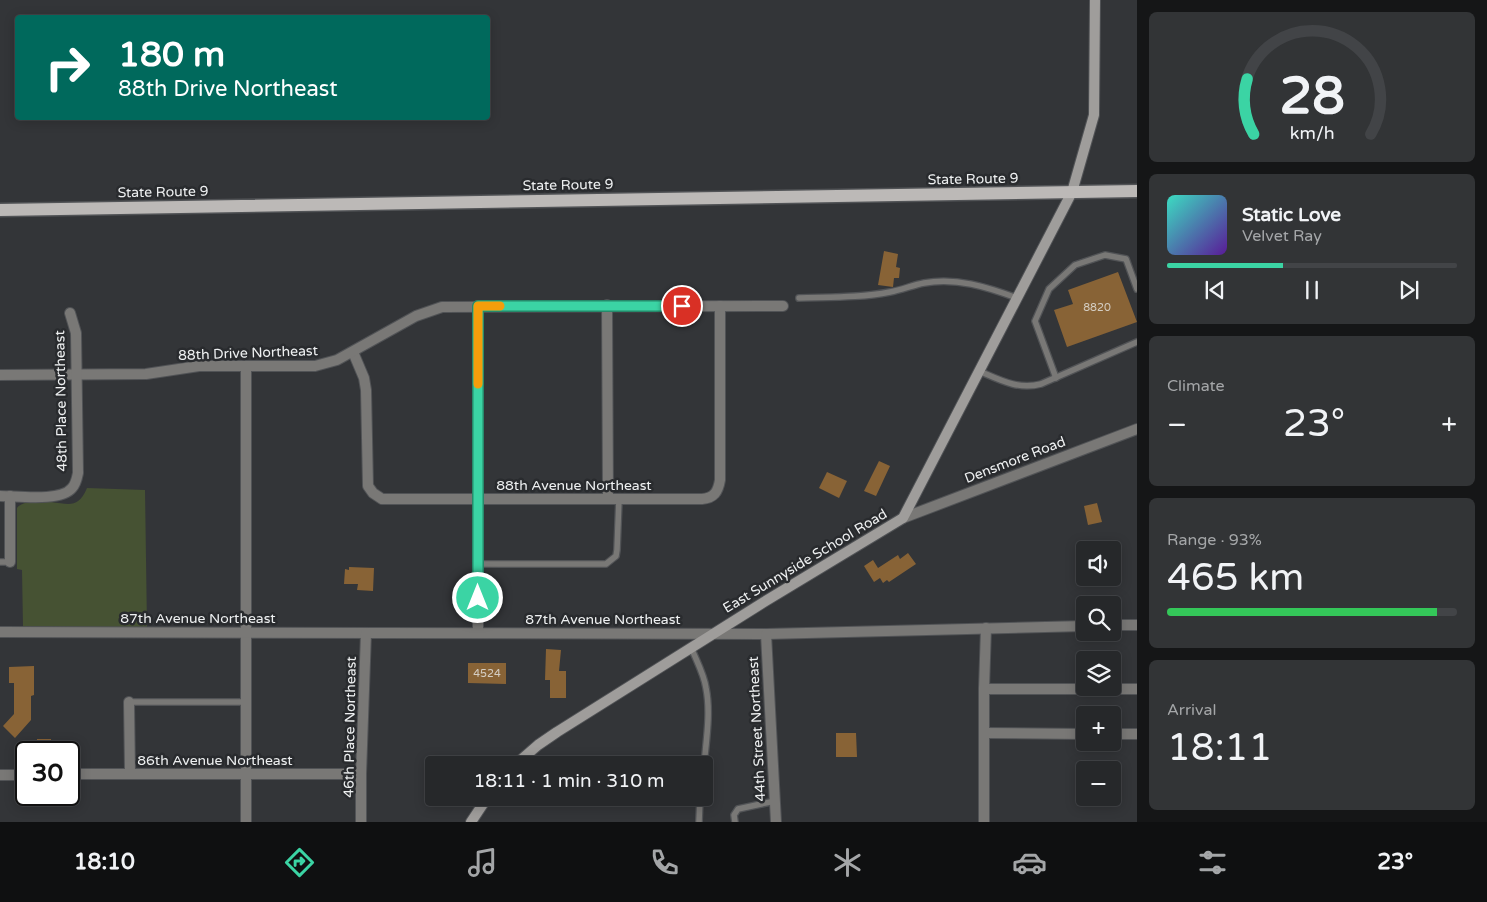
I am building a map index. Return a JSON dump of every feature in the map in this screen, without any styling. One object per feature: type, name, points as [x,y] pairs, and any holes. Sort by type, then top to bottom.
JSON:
[{"type":"main road","name":"State Route 9","points":[[0,210],[1137,191]]},
{"type":"street","name":"East Sunnyside School Road","points":[[525,756],[557,732],[691,647],[903,518],[1072,192],[1094,115],[1095,0]]},
{"type":"street","name":"88th Drive Northeast","points":[[0,375],[146,374],[199,366],[315,366],[337,360],[428,311],[442,307],[607,305],[783,306]]},
{"type":"street","points":[[607,305],[608,499]]},
{"type":"street","points":[[478,306],[478,633]]},
{"type":"street","name":"88th Avenue Northeast","points":[[353,352],[364,378],[366,390],[368,486],[373,494],[382,499],[702,499],[715,495],[719,488],[720,480],[720,306]]},
{"type":"street","name":"48th Place Northeast","points":[[5,496],[57,496],[72,488],[78,473],[76,333],[70,314]]},
{"type":"street","points":[[246,366],[246,822]]},
{"type":"street","name":"Densmore Road","points":[[903,518],[1137,429]]},
{"type":"street","points":[[5,496],[5,562]]},
{"type":"street","points":[[1121,625],[1137,625]]},
{"type":"street","name":"87th Avenue Northeast","points":[[0,632],[766,634],[1076,626]]},
{"type":"street","points":[[984,822],[986,628]]},
{"type":"street","name":"46th Place Northeast","points":[[362,822],[361,774],[366,633]]},
{"type":"street","name":"44th Street Northeast","points":[[766,634],[776,822]]},
{"type":"street","points":[[984,689],[1137,689]]},
{"type":"street","points":[[129,702],[130,773]]},
{"type":"street","points":[[985,733],[1076,734]]},
{"type":"street","points":[[1121,734],[1137,734]]},
{"type":"street","points":[[0,775],[15,774]]},
{"type":"street","name":"86th Avenue Northeast","points":[[80,774],[361,774]]},
{"type":"street","points":[[471,822],[482,806]]},
{"type":"lane","points":[[1056,378],[1035,320],[1049,289],[1075,264],[1105,255],[1126,259],[1137,289]]},
{"type":"lane","points":[[799,298],[845,297],[891,292],[924,283],[946,281],[975,284],[1017,298]]},
{"type":"lane","points":[[979,371],[1014,386],[1030,387],[1056,378],[1137,342]]},
{"type":"lane","points":[[479,564],[606,564],[616,556],[618,550],[619,499]]},
{"type":"lane","points":[[691,647],[705,680],[707,694],[705,756]]},
{"type":"lane","points":[[129,702],[246,702]]},
{"type":"lane","points":[[735,822],[734,815],[738,808],[775,801]]},
{"type":"lane","points":[[699,822],[700,806]]},
{"type":"green space","points":[[87,488],[145,490],[147,627],[23,627],[22,570],[17,569],[17,508],[20,505],[43,501],[72,504],[84,495]]},
{"type":"building","points":[[884,251],[898,254],[896,267],[900,268],[899,278],[894,278],[893,287],[878,285]]},
{"type":"building","points":[[1118,272],[1137,322],[1067,347],[1054,310],[1073,304],[1068,290]]},
{"type":"building","points":[[879,461],[890,466],[876,496],[864,491]]},
{"type":"building","points":[[827,472],[847,481],[839,498],[819,488]]},
{"type":"building","points":[[1097,503],[1102,522],[1088,525],[1084,506]]},
{"type":"building","points":[[908,553],[916,564],[889,582],[887,580],[883,583],[880,578],[874,582],[864,566],[873,560],[878,568],[898,555],[900,559]]},
{"type":"building","points":[[349,567],[374,568],[373,591],[357,590],[358,584],[344,584],[345,569],[349,570]]},
{"type":"building","points":[[546,649],[561,650],[559,671],[566,671],[566,698],[550,698],[550,680],[545,680]]},
{"type":"building","points":[[468,663],[506,663],[506,684],[468,683]]},
{"type":"building","points":[[34,666],[34,695],[31,696],[31,720],[15,738],[3,726],[14,714],[14,683],[9,683],[9,667]]},
{"type":"building","points":[[836,733],[856,733],[857,757],[836,757]]},
{"type":"building","points":[[37,739],[51,739],[51,741],[37,741]]},
{"type":"slow traffic","points":[[478,384],[478,306],[500,306]]},
{"type":"route","points":[[478,598],[478,306],[682,306]]}]
